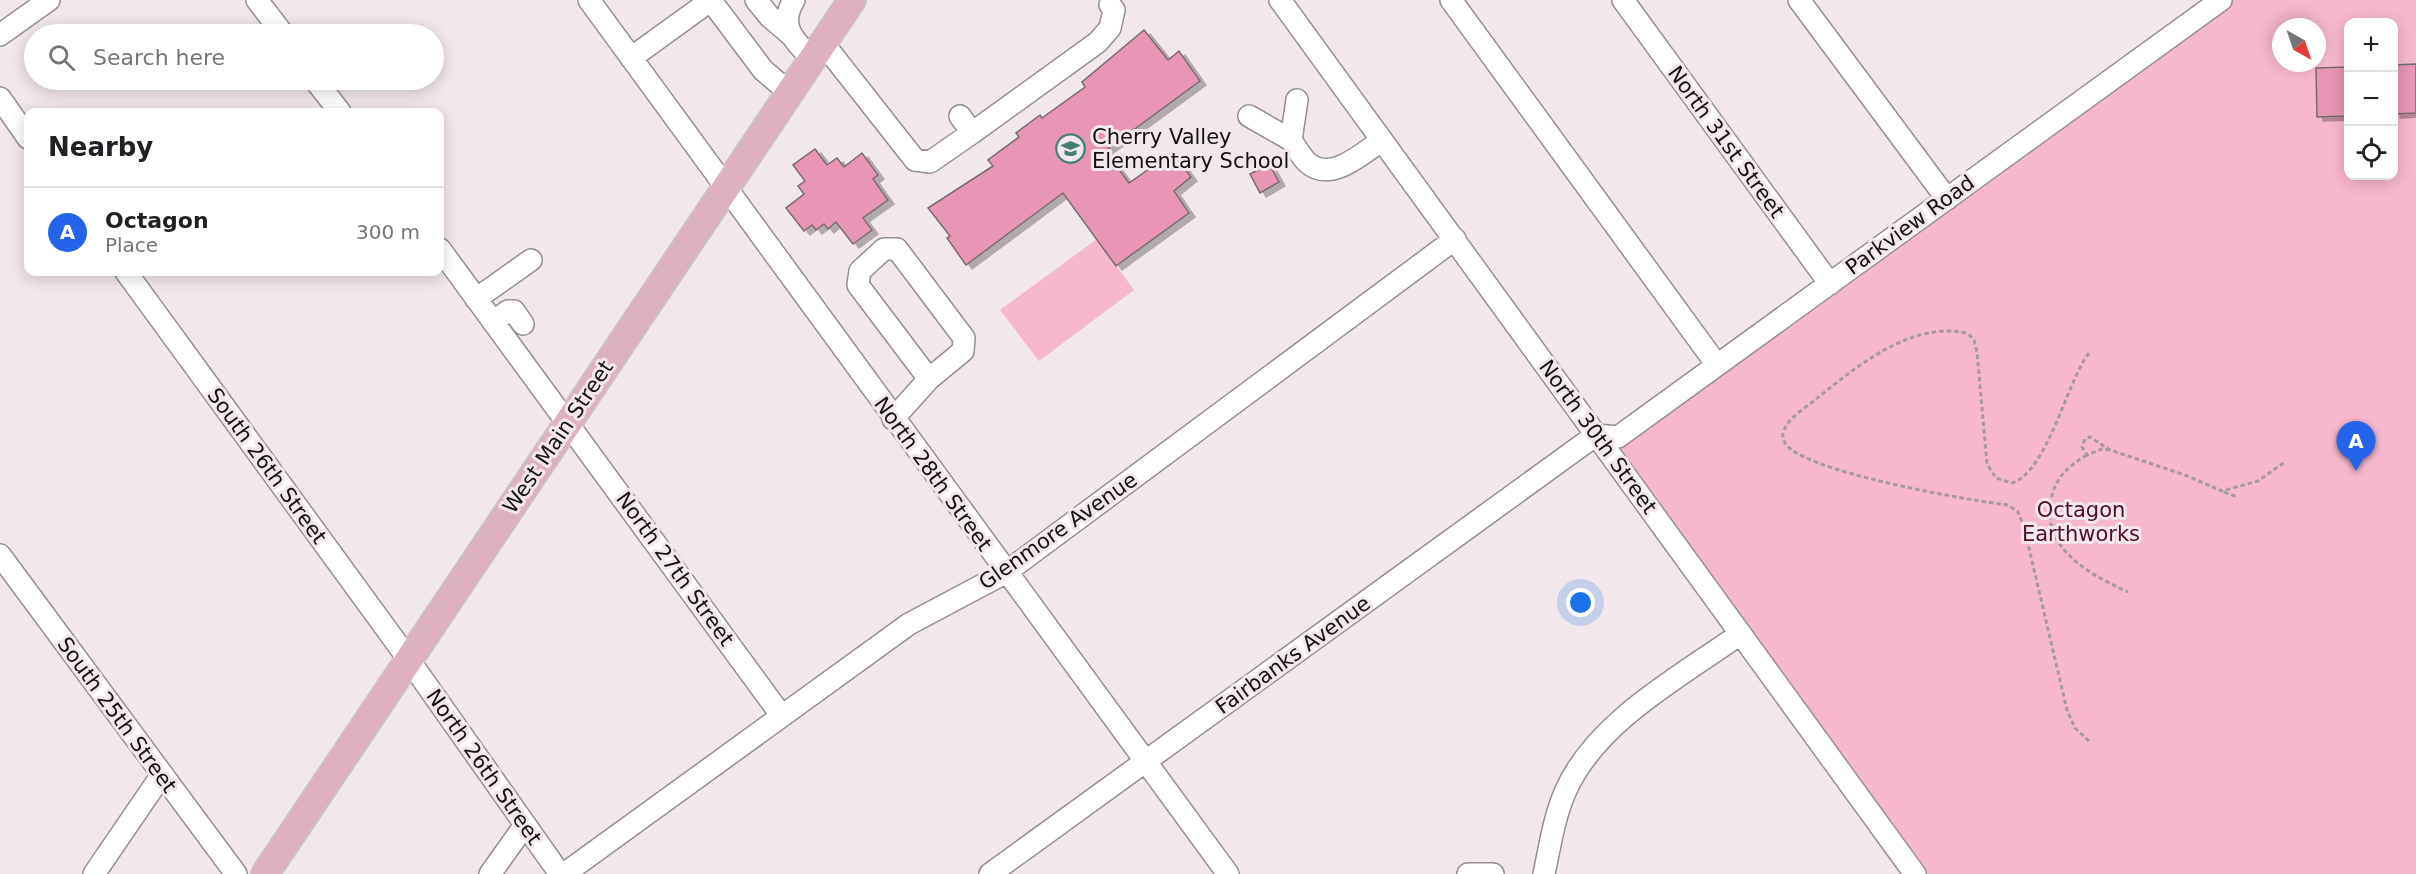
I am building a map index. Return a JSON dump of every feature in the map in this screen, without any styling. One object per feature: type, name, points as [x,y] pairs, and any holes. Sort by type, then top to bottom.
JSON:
[{"type":"main road","name":"West Main Street","points":[[265,874],[852,0]]},
{"type":"street","points":[[0,35],[49,0]]},
{"type":"street","points":[[257,0],[275,24]]},
{"type":"street","name":"North 28th Street","points":[[589,0],[1005,573],[1228,874]]},
{"type":"street","points":[[756,0],[770,17],[818,51],[915,160],[930,162],[966,124],[1098,42],[1110,28],[1114,10],[1110,5]]},
{"type":"street","points":[[791,34],[787,18],[794,0]]},
{"type":"street","name":"North 30th Street","points":[[1280,0],[1915,874]]},
{"type":"street","points":[[1451,0],[1717,365]]},
{"type":"street","name":"North 31st Street","points":[[1623,0],[1830,284]]},
{"type":"street","points":[[1799,0],[1947,199]]},
{"type":"street","name":"Parkview Road","points":[[1596,435],[1618,437],[2221,0]]},
{"type":"street","points":[[631,58],[706,3],[715,6],[763,70],[790,93]]},
{"type":"street","points":[[323,90],[337,108]]},
{"type":"street","points":[[0,98],[24,132]]},
{"type":"street","points":[[1291,140],[1297,100]]},
{"type":"street","points":[[1249,116],[1291,140],[1308,164],[1326,171],[1345,165],[1382,140]]},
{"type":"street","name":"Glenmore Avenue","points":[[562,874],[909,624],[1005,573],[1455,239]]},
{"type":"street","points":[[893,419],[929,379],[963,351],[964,338],[897,249],[884,249],[860,271],[858,285],[929,379]]},
{"type":"street","name":"North 27th Street","points":[[444,255],[781,715]]},
{"type":"street","points":[[476,299],[531,260]]},
{"type":"street","name":"South 26th Street","points":[[129,276],[409,660]]},
{"type":"street","points":[[493,322],[508,311],[514,311],[523,324]]},
{"type":"street","name":"Fairbanks Avenue","points":[[990,874],[1596,435]]},
{"type":"street","name":"South 25th Street","points":[[0,555],[161,776],[236,874]]},
{"type":"street","points":[[1544,874],[1556,815],[1566,788],[1581,764],[1623,718],[1740,634]]},
{"type":"street","name":"North 26th Street","points":[[409,660],[562,874]]},
{"type":"street","points":[[94,874],[161,776]]},
{"type":"street","points":[[490,874],[525,825]]},
{"type":"street","points":[[1468,874],[1493,874]]},
{"type":"path","points":[[2089,353],[2077,372],[2040,456],[2028,474],[2012,483],[1996,478],[1987,464],[1977,352],[1974,340],[1964,332],[1931,332],[1892,347],[1819,397],[1790,420],[1782,434],[1791,451],[1817,464],[1921,489],[2008,505],[2018,512],[2024,526],[2067,710],[2075,728],[2089,741]]},
{"type":"path","points":[[2087,455],[2082,447],[2085,439],[2090,437],[2110,450]]},
{"type":"path","points":[[2128,592],[2090,572],[2073,558],[2052,532],[2049,517],[2053,490],[2066,469],[2087,455],[2102,449],[2110,450],[2185,475],[2236,497]]},
{"type":"path","points":[[2222,491],[2258,481],[2285,462]]},
{"type":"green space","name":"Octagon Earthworks","points":[[2227,0],[2416,0],[2416,874],[1920,874],[1617,449]]},
{"type":"green space","points":[[1097,239],[1134,290],[1039,361],[1000,310]]},
{"type":"building","points":[[1144,30],[1168,60],[1179,51],[1200,81],[1105,151],[1129,183],[1173,152],[1191,177],[1174,191],[1189,213],[1116,266],[1063,193],[966,265],[947,238],[950,236],[928,208],[993,166],[988,160],[1019,137],[1016,133],[1040,115],[1042,118],[1085,87],[1082,82]]},
{"type":"building","points":[[2416,64],[2416,113],[2398,114],[2398,65]]},
{"type":"building","points":[[2344,67],[2344,116],[2317,117],[2316,72],[2326,72],[2326,68]]},
{"type":"building","points":[[815,149],[827,165],[837,158],[844,167],[862,153],[878,175],[873,179],[888,200],[863,218],[872,230],[853,244],[836,222],[828,229],[824,224],[816,230],[812,225],[804,231],[786,208],[804,194],[798,186],[805,181],[793,165]]},
{"type":"building","points":[[1269,164],[1279,182],[1260,193],[1250,174]]},
{"type":"place","name":"Cherry Valley Elementary School","points":[[1071,149]]},
{"type":"place","name":"Octagon","points":[[2356,471]]}]
